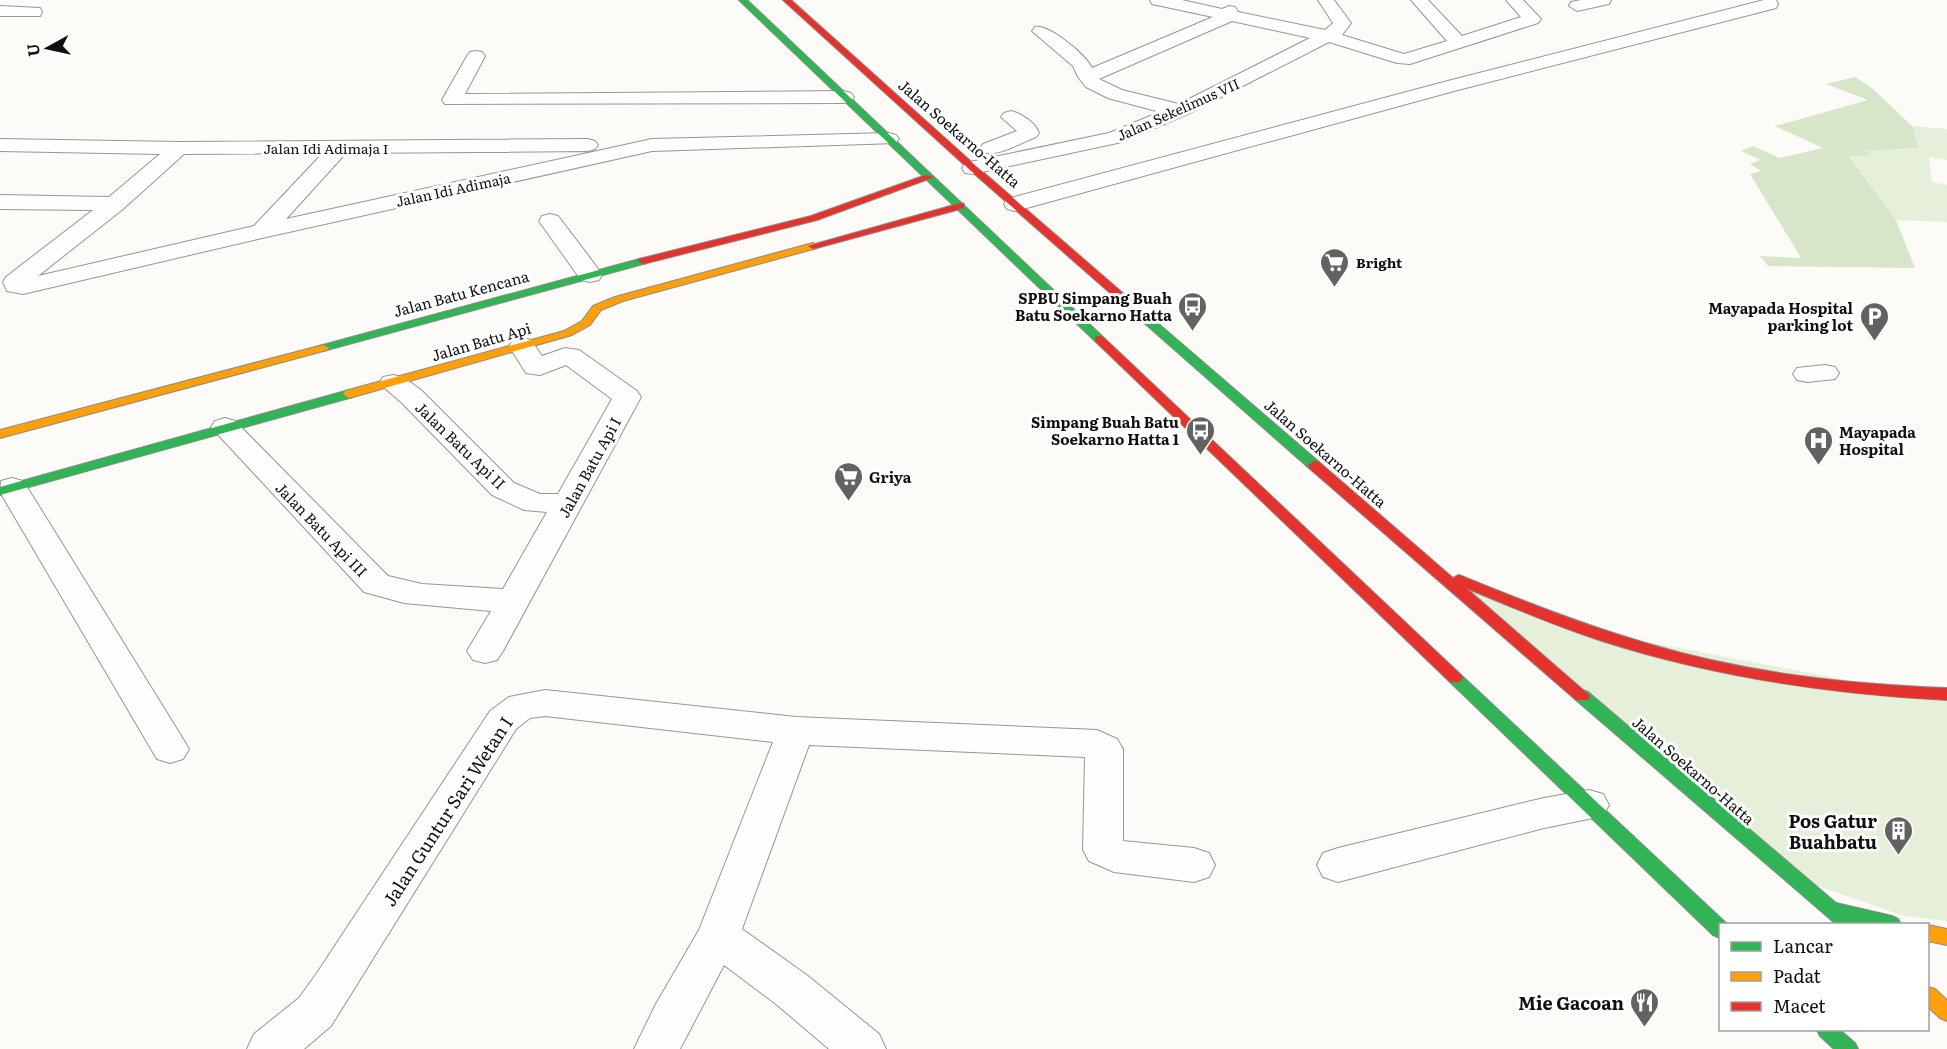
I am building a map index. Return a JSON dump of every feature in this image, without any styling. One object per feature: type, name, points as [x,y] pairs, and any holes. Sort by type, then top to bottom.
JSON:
[{"type":"main road","points":[[743,0],[1719,929]]},
{"type":"main road","name":"Jalan Soekarno-Hatta","points":[[787,0],[966,162],[1433,568],[1847,923]]},
{"type":"main road","name":"Jalan Batu Kencana","points":[[0,434],[590,275],[814,218],[929,177]]},
{"type":"main road","name":"Jalan Batu Api","points":[[6,489],[568,333],[586,323],[597,309],[619,299],[961,206]]},
{"type":"main road","points":[[1433,568],[1565,623],[1628,644],[1694,662],[1829,687],[1906,694],[1947,694]]},
{"type":"main road","points":[[1830,909],[1888,923]]},
{"type":"main road","points":[[1929,933],[1947,937]]},
{"type":"main road","points":[[1929,996],[1947,1012]]},
{"type":"main road","points":[[1828,1031],[1839,1049]]},
{"type":"main road","points":[[1829,1031],[1848,1049]]},
{"type":"street","points":[[1158,0],[1228,7],[1403,60],[1532,19],[1515,0]]},
{"type":"street","points":[[1326,0],[1342,23],[1337,31],[1327,36]]},
{"type":"street","points":[[1419,0],[1459,43]]},
{"type":"street","points":[[1577,6],[1603,0]]},
{"type":"street","points":[[1015,204],[1447,87],[1770,4]]},
{"type":"street","points":[[1087,77],[1228,7]]},
{"type":"street","points":[[0,11],[34,12]]},
{"type":"street","points":[[1041,31],[1081,63],[1087,77],[1094,85],[1129,98],[1181,111]]},
{"type":"street","name":"Jalan Sekelimus VII","points":[[966,162],[1115,138],[1181,111],[1327,36]]},
{"type":"street","points":[[476,56],[452,100],[849,101]]},
{"type":"street","points":[[692,108],[849,101]]},
{"type":"street","points":[[966,162],[988,148],[1029,134],[1028,129],[1011,117]]},
{"type":"street","name":"Jalan Idi Adimaja","points":[[115,204],[15,282],[16,286],[23,288],[262,231],[652,145],[889,139]]},
{"type":"street","name":"Jalan Idi Adimaja I","points":[[0,146],[339,148],[652,145]]},
{"type":"street","points":[[0,202],[115,204],[179,148]]},
{"type":"street","points":[[262,231],[339,148]]},
{"type":"street","points":[[550,221],[590,275]]},
{"type":"street","name":"Jalan Batu Api I","points":[[485,651],[627,397],[570,356],[536,367],[522,346]]},
{"type":"street","name":"Jalan Batu Api II","points":[[393,383],[419,403],[502,489],[536,503],[568,503]]},
{"type":"street","name":"Jalan Batu Api III","points":[[225,427],[376,584],[386,589],[511,601]]},
{"type":"street","points":[[6,489],[170,749]]},
{"type":"street","name":"Jalan Guntur Sari Wetan I","points":[[270,1049],[315,1012],[497,730],[512,710],[524,704],[545,703],[796,731],[1097,744],[1104,749],[1103,850],[1114,856],[1194,865]]},
{"type":"street","points":[[657,1049],[718,936],[796,731]]},
{"type":"street","points":[[1338,865],[1544,813],[1589,805]]},
{"type":"street","points":[[718,936],[792,990],[863,1049]]},
{"type":"green space","points":[[1855,77],[1872,88],[1912,126],[1919,148],[1866,151],[1870,155],[1849,156],[1896,220],[1915,268],[1768,266],[1760,256],[1801,258],[1750,174],[1761,171],[1750,164],[1761,160],[1741,151],[1753,146],[1780,158],[1823,148],[1775,126],[1868,100],[1826,84]]},
{"type":"green space","points":[[1912,126],[1947,129],[1947,160],[1929,157],[1932,182],[1947,185],[1947,222],[1896,220],[1849,155],[1869,155],[1865,151],[1919,148]]},
{"type":"green space","points":[[1453,581],[1564,626],[1947,699],[1947,921],[1904,916],[1806,882]]},
{"type":"traffic: fast","points":[[743,0],[1099,339]]},
{"type":"traffic: fast","points":[[323,348],[643,261]]},
{"type":"traffic: fast","points":[[1121,297],[1314,465]]},
{"type":"traffic: fast","points":[[0,491],[349,394]]},
{"type":"traffic: fast","points":[[1455,678],[1719,929]]},
{"type":"traffic: fast","points":[[1582,696],[1847,923]]},
{"type":"traffic: fast","points":[[1830,909],[1888,923]]},
{"type":"traffic: fast","points":[[1828,1031],[1848,1049]]},
{"type":"traffic: slow","points":[[349,394],[568,333],[586,323],[597,308],[619,299],[813,246]]},
{"type":"traffic: slow","points":[[0,434],[323,348]]},
{"type":"traffic: slow","points":[[1929,933],[1947,937]]},
{"type":"traffic: slow","points":[[1929,996],[1947,1012]]},
{"type":"traffic: jam","points":[[787,0],[973,168],[1121,297]]},
{"type":"traffic: jam","points":[[643,261],[814,218],[929,177]]},
{"type":"traffic: jam","points":[[813,246],[961,206]]},
{"type":"traffic: jam","points":[[1099,339],[1455,678]]},
{"type":"traffic: jam","points":[[1314,465],[1582,696]]},
{"type":"traffic: jam","points":[[1459,580],[1588,631],[1691,661],[1818,684],[1947,694]]},
{"type":"place","name":"Bright","points":[[1335,288]]},
{"type":"place","name":"SPBU Simpang Buah Batu Soekarno Hatta","points":[[1193,332]]},
{"type":"place","name":"Mayapada Hospital parking lot","points":[[1874,342]]},
{"type":"place","name":"Simpang Buah Batu Soekarno Hatta 1","points":[[1200,456]]},
{"type":"place","name":"Mayapada Hospital","points":[[1818,466]]},
{"type":"place","name":"Griya","points":[[848,502]]},
{"type":"place","name":"Pos Gatur Buahbatu","points":[[1898,856]]},
{"type":"place","name":"Mie Gacoan","points":[[1645,1028]]}]
